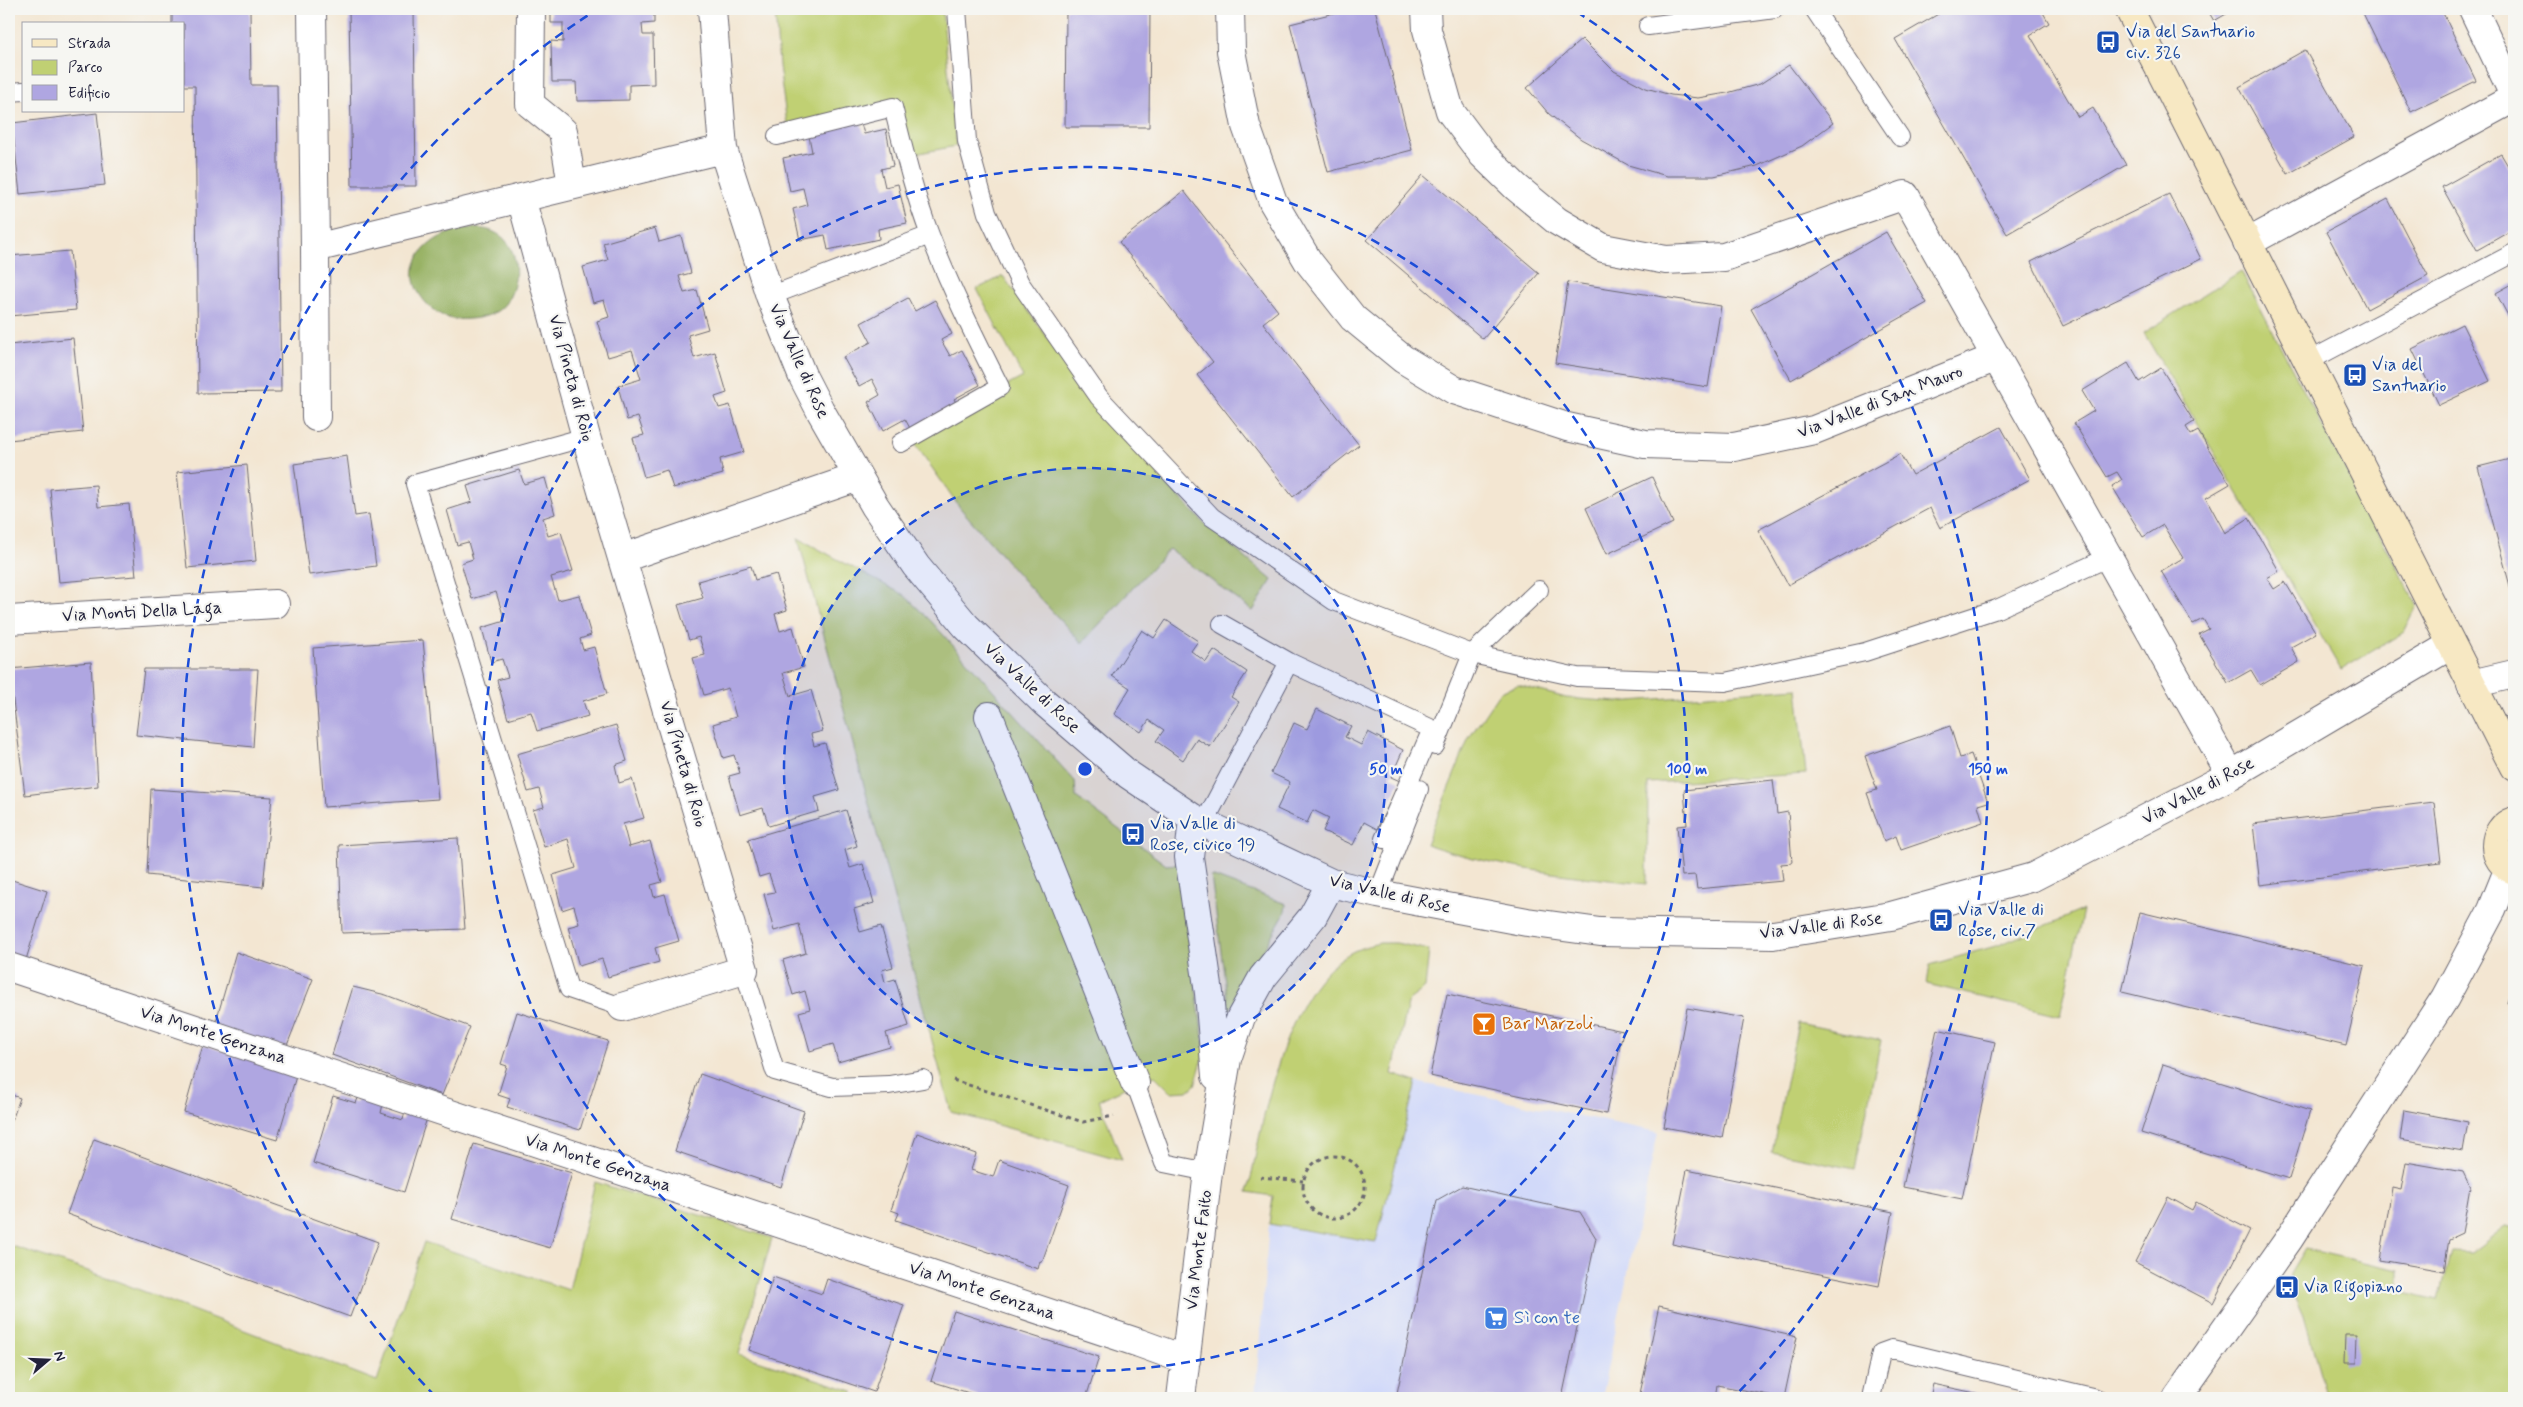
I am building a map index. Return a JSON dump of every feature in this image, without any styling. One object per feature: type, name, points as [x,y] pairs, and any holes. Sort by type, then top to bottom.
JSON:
[{"type":"street","points":[[312,9],[316,417]]},
{"type":"street","points":[[531,9],[530,104],[563,131],[572,186]]},
{"type":"street","name":"Via Valle di Rose","points":[[712,9],[723,149],[770,296],[802,375],[858,477],[916,566],[966,626],[1044,702],[1129,776],[1199,820],[1331,883],[1378,894],[1527,922],[1600,932],[1773,935],[1891,916],[2033,877],[2231,775],[2451,645]]},
{"type":"street","name":"Via Valle di San Mauro","points":[[1230,9],[1231,51],[1246,126],[1273,202],[1308,261],[1353,318],[1402,359],[1454,390],[1567,427],[1645,444],[1734,447],[1814,430],[1997,356]]},
{"type":"street","points":[[1426,9],[1426,30],[1450,111],[1483,155],[1516,187],[1557,221],[1603,248],[1666,260],[1724,257],[1906,195],[2231,775]]},
{"type":"street","points":[[2129,9],[2514,767]]},
{"type":"street","points":[[2247,243],[2514,97],[2473,9]]},
{"type":"street","points":[[315,248],[723,149]]},
{"type":"street","name":"Via Pineta di Roio","points":[[521,198],[586,437],[744,970]]},
{"type":"street","points":[[623,558],[858,477]]},
{"type":"street","name":"Via Monti Della Laga","points":[[9,620],[275,604]]},
{"type":"street","points":[[2471,684],[2514,674]]},
{"type":"street","points":[[989,716],[1135,1082]]},
{"type":"street","name":"Via Monte Faito","points":[[1199,820],[1189,857],[1209,993],[1219,1102]]},
{"type":"street","points":[[2177,1398],[2289,1239],[2445,998],[2512,869],[2498,857],[2496,841],[2503,827],[2514,821]]},
{"type":"street","name":"Via Monte Faito","points":[[1182,1398],[1208,1172],[1227,1059],[1241,1017],[1263,978],[1313,916],[1331,883]]},
{"type":"street","name":"Via Monte Genzana","points":[[9,967],[1140,1343],[1186,1360]]},
{"type":"street","points":[[622,1007],[744,970]]},
{"type":"lane","points":[[957,9],[968,141],[987,213],[1020,283],[1099,397],[1212,517],[1334,601],[1472,654],[1577,677],[1725,682],[1865,652],[1997,609],[2109,557]]},
{"type":"lane","points":[[1648,26],[1775,9]]},
{"type":"lane","points":[[1814,9],[1900,137]]},
{"type":"lane","points":[[9,92],[22,91]]},
{"type":"lane","points":[[777,136],[893,107],[910,179],[930,235],[958,302],[1000,387],[901,443]]},
{"type":"lane","points":[[770,296],[930,235]]},
{"type":"lane","points":[[2307,362],[2514,253]]},
{"type":"lane","points":[[586,437],[415,484],[569,989],[622,1007]]},
{"type":"lane","points":[[1378,894],[1472,654],[1539,590]]},
{"type":"lane","points":[[1222,624],[1289,662],[1432,729],[1384,839]]},
{"type":"lane","points":[[1199,820],[1289,662]]},
{"type":"lane","name":"Via Pineta di Roio","points":[[744,970],[775,1072],[832,1087],[889,1085],[924,1079]]},
{"type":"lane","points":[[1135,1082],[1164,1163],[1208,1172]]},
{"type":"lane","points":[[1871,1398],[1880,1353],[1892,1349],[2096,1398]]},
{"type":"path","points":[[924,1079],[941,1075],[985,1092],[1083,1122],[1144,1108]]},
{"type":"path","points":[[1340,1156],[1349,1160],[1363,1174],[1366,1184],[1364,1195],[1353,1213],[1332,1219],[1313,1211],[1307,1202],[1303,1181],[1313,1164],[1321,1158],[1340,1156]]},
{"type":"path","points":[[1260,1177],[1303,1181]]},
{"type":"shaded area","points":[[1416,1082],[1658,1132],[1601,1398],[1255,1398],[1269,1224],[1376,1242]]},
{"type":"green space","points":[[775,9],[942,9],[956,146],[909,155],[896,104],[788,131],[779,66]]},
{"type":"green space","points":[[466,228],[489,230],[505,240],[511,249],[515,261],[516,273],[510,297],[494,313],[474,319],[453,319],[438,313],[427,304],[418,291],[414,278],[415,266],[420,255],[428,246],[439,238]]},
{"type":"green space","points":[[2241,271],[2417,606],[2404,632],[2341,670],[2144,333]]},
{"type":"green space","points":[[1003,276],[1083,387],[1145,460],[1204,523],[1272,580],[1253,611],[1169,549],[1082,643],[1032,590],[961,509],[911,438],[1023,377],[977,289]]},
{"type":"green space","points":[[798,538],[904,595],[930,620],[1075,781],[1076,797],[1166,865],[1178,864],[1205,1051],[1195,1085],[1188,1091],[1171,1092],[1155,1076],[1099,1100],[1122,1160],[951,1112]]},
{"type":"green space","points":[[1518,685],[1566,698],[1618,702],[1797,688],[1806,774],[1648,783],[1647,884],[1508,866],[1453,853],[1426,844],[1469,738],[1500,692]]},
{"type":"green space","points":[[1211,876],[1286,904],[1285,912],[1229,1012]]},
{"type":"green space","points":[[2083,910],[2060,1016],[1927,984],[1930,965],[1999,945]]},
{"type":"green space","points":[[1380,943],[1396,943],[1429,950],[1425,988],[1409,1000],[1392,1074],[1416,1082],[1376,1242],[1269,1224],[1273,1196],[1248,1192],[1269,1094],[1293,1024],[1310,993],[1330,968],[1354,951]]},
{"type":"green space","points":[[1798,1023],[1881,1040],[1855,1169],[1772,1152]]},
{"type":"green space","points":[[595,1182],[772,1238],[739,1354],[853,1391],[852,1398],[9,1398],[9,1245],[106,1277],[377,1381],[424,1242],[569,1290]]},
{"type":"green space","points":[[2505,1227],[2514,1227],[2514,1398],[2327,1398],[2304,1317],[2290,1285],[2291,1274],[2306,1249],[2399,1270],[2399,1291],[2438,1300],[2451,1252],[2471,1253]]},
{"type":"building","points":[[172,9],[250,9],[251,85],[277,85],[281,392],[198,393],[195,86],[185,86],[185,22],[172,22]]},
{"type":"building","points":[[349,9],[414,9],[416,186],[352,186]]},
{"type":"building","points":[[551,9],[654,9],[654,23],[642,24],[643,35],[653,35],[654,84],[629,85],[629,100],[577,101],[576,82],[552,82],[551,41],[563,42],[563,23],[551,23]]},
{"type":"building","points":[[1066,9],[1150,9],[1149,127],[1065,127]]},
{"type":"building","points":[[1350,9],[1375,9],[1412,150],[1328,172],[1290,24]]},
{"type":"building","points":[[1947,9],[2041,9],[2049,23],[2030,35],[2078,117],[2093,108],[2126,165],[2007,234],[1895,39]]},
{"type":"building","points":[[2207,9],[2235,9],[2214,21]]},
{"type":"building","points":[[2361,9],[2441,9],[2476,81],[2411,112]]},
{"type":"building","points":[[1582,39],[1614,71],[1646,88],[1671,95],[1698,98],[1727,93],[1760,84],[1789,65],[1833,123],[1802,146],[1757,166],[1714,176],[1667,176],[1628,165],[1581,139],[1549,114],[1527,88]]},
{"type":"building","points":[[2305,50],[2354,137],[2288,174],[2239,87]]},
{"type":"building","points":[[97,113],[105,185],[20,194],[12,123]]},
{"type":"building","points":[[860,120],[864,134],[886,129],[893,166],[881,169],[885,187],[898,184],[907,223],[878,229],[879,239],[828,250],[825,235],[800,240],[793,209],[807,205],[803,188],[790,191],[783,158],[812,152],[808,131]]},
{"type":"building","points":[[2501,154],[2514,176],[2514,229],[2477,250],[2442,187]]},
{"type":"building","points":[[1423,175],[1539,273],[1483,339],[1367,240]]},
{"type":"building","points":[[1184,191],[1278,311],[1263,323],[1359,445],[1293,497],[1197,375],[1213,362],[1119,242]]},
{"type":"building","points":[[2169,194],[2201,259],[2063,326],[2031,262]]},
{"type":"building","points":[[2388,199],[2428,276],[2367,309],[2326,232]]},
{"type":"building","points":[[655,228],[659,242],[681,236],[691,273],[679,276],[684,293],[697,290],[708,329],[688,335],[694,358],[715,352],[727,393],[715,397],[719,408],[730,405],[744,452],[720,459],[723,474],[673,488],[667,470],[644,477],[633,438],[644,435],[638,417],[627,420],[618,386],[641,379],[632,350],[608,357],[597,321],[609,317],[604,300],[593,303],[583,267],[608,260],[603,243]]},
{"type":"building","points":[[1886,232],[1927,303],[1791,380],[1751,309]]},
{"type":"building","points":[[70,251],[76,310],[9,316],[9,256]]},
{"type":"building","points":[[1568,282],[1721,306],[1708,387],[1555,363]]},
{"type":"building","points":[[2514,283],[2514,327],[2496,293]]},
{"type":"building","points":[[908,298],[915,311],[935,300],[952,334],[941,340],[950,356],[962,350],[980,385],[954,399],[959,408],[912,432],[905,419],[883,431],[868,402],[880,395],[872,379],[859,386],[843,357],[871,342],[861,323]]},
{"type":"building","points":[[2462,324],[2490,381],[2439,405],[2412,349]]},
{"type":"building","points":[[73,338],[83,432],[9,440],[9,345]]},
{"type":"building","points":[[2128,363],[2139,382],[2161,368],[2194,422],[2186,427],[2191,435],[2198,431],[2230,484],[2206,498],[2225,533],[2249,518],[2279,571],[2267,578],[2274,589],[2285,582],[2316,633],[2291,647],[2299,662],[2260,685],[2251,670],[2228,683],[2199,634],[2209,629],[2203,619],[2193,624],[2161,571],[2183,558],[2163,525],[2143,537],[2112,486],[2122,480],[2117,472],[2107,477],[2074,423],[2094,411],[2082,391]]},
{"type":"building","points":[[2001,427],[2030,479],[1940,528],[1930,508],[1788,585],[1758,530],[1900,454],[1912,475]]},
{"type":"building","points":[[347,456],[355,516],[369,514],[376,566],[309,575],[294,464]]},
{"type":"building","points":[[2514,458],[2514,601],[2478,467]]},
{"type":"building","points":[[247,465],[256,561],[187,568],[177,472]]},
{"type":"building","points":[[519,470],[524,484],[545,478],[555,514],[543,518],[548,536],[561,532],[573,571],[551,577],[558,600],[579,595],[591,635],[580,639],[583,650],[594,647],[607,694],[583,701],[588,716],[537,731],[531,712],[508,719],[497,680],[508,677],[502,659],[491,662],[482,628],[505,621],[496,592],[472,599],[461,563],[473,559],[468,542],[457,545],[447,510],[472,502],[467,486]]},
{"type":"building","points":[[1652,477],[1673,523],[1607,554],[1586,508]]},
{"type":"building","points":[[96,485],[98,507],[129,504],[136,576],[59,582],[50,489]]},
{"type":"building","points":[[751,566],[755,580],[776,574],[787,610],[775,614],[780,631],[793,627],[804,667],[783,673],[790,696],[811,690],[823,731],[811,734],[814,746],[825,743],[839,790],[815,797],[819,811],[769,826],[763,808],[740,815],[729,776],[740,773],[734,755],[723,758],[713,724],[736,717],[728,688],[704,695],[693,658],[705,655],[699,637],[689,640],[678,605],[703,598],[698,581]]},
{"type":"building","points":[[1166,620],[1198,641],[1191,651],[1206,662],[1214,650],[1247,672],[1231,697],[1239,702],[1210,747],[1197,739],[1183,760],[1156,741],[1164,730],[1149,720],[1141,732],[1114,714],[1130,688],[1112,676],[1142,630],[1154,638]]},
{"type":"building","points":[[423,640],[438,799],[324,807],[313,648]]},
{"type":"building","points":[[91,662],[98,786],[25,795],[9,669]]},
{"type":"building","points":[[144,669],[258,669],[253,747],[136,735]]},
{"type":"building","points":[[1317,709],[1351,726],[1345,737],[1361,745],[1368,732],[1403,750],[1391,777],[1400,781],[1377,829],[1364,822],[1353,845],[1323,831],[1329,818],[1313,810],[1307,823],[1277,809],[1290,782],[1271,773],[1294,723],[1307,729]]},
{"type":"building","points":[[616,725],[627,761],[615,765],[619,783],[632,779],[644,818],[623,824],[629,847],[650,841],[662,882],[651,885],[654,897],[665,894],[679,941],[655,948],[659,962],[608,977],[602,959],[579,966],[568,927],[579,924],[574,906],[562,910],[553,875],[576,868],[568,839],[544,847],[533,810],[544,807],[539,789],[528,792],[517,754]]},
{"type":"building","points":[[1950,726],[1960,758],[1971,754],[1988,802],[1978,805],[1983,822],[1901,850],[1896,836],[1884,841],[1867,793],[1877,790],[1865,756]]},
{"type":"building","points":[[1773,780],[1777,814],[1788,812],[1792,863],[1781,864],[1783,881],[1697,889],[1695,875],[1682,876],[1677,826],[1687,825],[1684,790]]},
{"type":"building","points":[[151,789],[272,797],[263,887],[147,875]]},
{"type":"building","points":[[2434,802],[2441,862],[2260,885],[2253,824]]},
{"type":"building","points":[[846,810],[857,846],[845,850],[850,868],[863,864],[874,903],[854,909],[860,932],[881,926],[893,967],[882,970],[885,982],[895,979],[909,1026],[886,1033],[890,1047],[838,1062],[833,1044],[810,1051],[799,1012],[810,1009],[805,991],[793,995],[783,960],[806,953],[799,924],[774,931],[764,894],[775,892],[769,874],[759,877],[748,839]]},
{"type":"building","points":[[458,838],[465,929],[342,933],[339,845]]},
{"type":"building","points":[[9,879],[47,891],[25,963],[9,958]]},
{"type":"building","points":[[2140,912],[2365,966],[2346,1046],[2122,992]]},
{"type":"building","points":[[236,952],[313,979],[286,1048],[214,1028]]},
{"type":"building","points":[[2514,975],[2514,1005],[2507,1003]]},
{"type":"building","points":[[353,987],[386,995],[470,1027],[442,1095],[332,1055]]},
{"type":"building","points":[[1447,994],[1623,1031],[1606,1114],[1430,1076]]},
{"type":"building","points":[[1687,1008],[1744,1018],[1722,1138],[1664,1127]]},
{"type":"building","points":[[517,1012],[608,1041],[580,1130],[507,1107],[510,1099],[498,1095],[507,1066],[501,1064]]},
{"type":"building","points":[[1937,1029],[1995,1042],[1962,1199],[1903,1187]]},
{"type":"building","points":[[203,1045],[297,1073],[277,1140],[184,1112]]},
{"type":"building","points":[[2163,1064],[2310,1111],[2289,1179],[2141,1133]]},
{"type":"building","points":[[700,1074],[804,1111],[781,1187],[675,1151]]},
{"type":"building","points":[[9,1094],[20,1098],[9,1129]]},
{"type":"building","points":[[333,1096],[356,1103],[359,1096],[383,1104],[381,1113],[403,1120],[405,1111],[427,1118],[404,1192],[313,1163]]},
{"type":"building","points":[[2404,1110],[2468,1122],[2463,1151],[2400,1140]]},
{"type":"building","points":[[917,1133],[976,1154],[971,1170],[993,1177],[999,1160],[1069,1185],[1038,1269],[896,1220],[899,1213],[891,1210]]},
{"type":"building","points":[[94,1139],[378,1242],[350,1317],[67,1214]]},
{"type":"building","points":[[474,1144],[572,1173],[550,1248],[452,1219]]},
{"type":"building","points":[[2406,1162],[2463,1172],[2470,1187],[2462,1233],[2449,1239],[2444,1271],[2380,1260],[2392,1188],[2401,1190]]},
{"type":"building","points":[[1687,1170],[1893,1212],[1879,1286],[1672,1244]]},
{"type":"building","name":"Sì con te","points":[[1462,1186],[1580,1212],[1596,1238],[1562,1398],[1396,1398],[1437,1200]]},
{"type":"building","points":[[2168,1197],[2192,1210],[2196,1202],[2250,1230],[2213,1303],[2135,1262]]},
{"type":"building","points":[[773,1277],[822,1294],[827,1279],[904,1305],[874,1392],[749,1350]]},
{"type":"building","points":[[1659,1306],[1797,1337],[1784,1398],[1717,1385],[1715,1398],[1639,1398]]},
{"type":"building","points":[[954,1311],[1099,1357],[1086,1398],[985,1398],[931,1381]]},
{"type":"building","points":[[2345,1334],[2357,1334],[2356,1363],[2344,1363]]},
{"type":"building","points":[[1933,1384],[1994,1397],[1994,1398],[1930,1398]]},
{"type":"place","name":"Via del Santuario civ. 326","points":[[2108,42]]},
{"type":"place","name":"Via del Santuario","points":[[2355,375]]},
{"type":"place","name":"Via Valle di Rose, civico 19","points":[[1133,834]]},
{"type":"place","name":"Via Valle di Rose, civ.7","points":[[1941,920]]},
{"type":"place","name":"Bar Marzoli","points":[[1484,1024]]},
{"type":"place","name":"Via Rigopiano","points":[[2287,1287]]},
{"type":"place","name":"Sì con te","points":[[1496,1318]]}]
